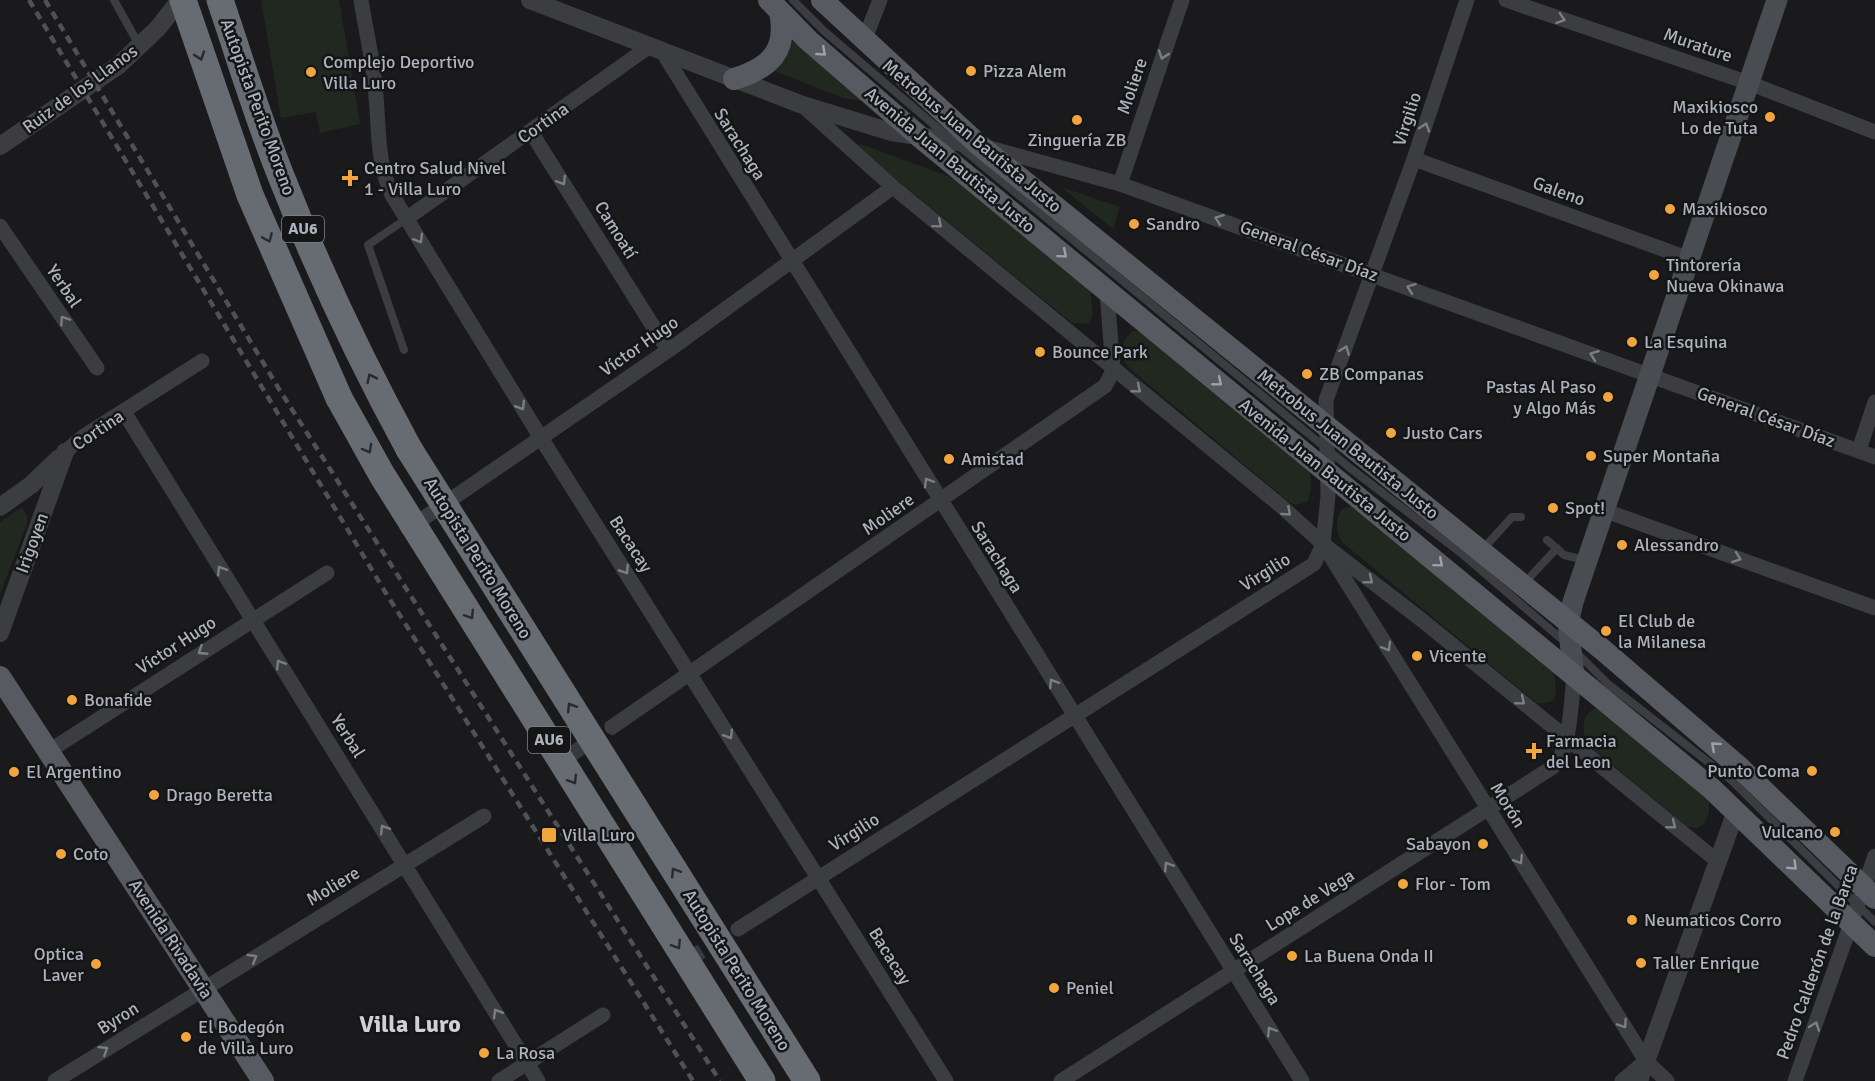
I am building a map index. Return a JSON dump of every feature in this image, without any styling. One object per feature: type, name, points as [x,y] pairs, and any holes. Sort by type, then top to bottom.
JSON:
[{"type":"highway","name":"Autopista Perito Moreno","points":[[181,0],[250,195],[339,398],[382,475],[762,1081]]},
{"type":"highway","name":"Autopista Perito Moreno","points":[[220,0],[280,175],[308,243],[379,393],[409,448],[807,1081]]},
{"type":"main road","name":"Avenida Juan Bautista Justo","points":[[822,0],[979,145],[1326,437],[1481,551],[1738,766],[1865,901],[1875,946]]},
{"type":"main road","points":[[1574,676],[1568,623],[1603,510],[1777,0]]},
{"type":"main road","name":"Avenida Juan Bautista Justo","points":[[781,4],[808,40],[920,137],[1736,811],[1865,901]]},
{"type":"main road","points":[[734,79],[756,72],[777,51],[782,32],[781,4]]},
{"type":"main road","name":"Avenida Rivadavia","points":[[0,676],[262,1081]]},
{"type":"street","name":"Ruiz de los Llanos","points":[[0,146],[119,65],[140,46],[181,0]]},
{"type":"street","name":"Bacacay","points":[[361,0],[376,95],[376,128],[383,174],[406,219],[540,438],[946,1081]]},
{"type":"street","points":[[864,41],[879,0]]},
{"type":"street","name":"Moliere","points":[[1120,184],[1182,0]]},
{"type":"street","name":"Virgilio","points":[[738,929],[1314,564],[1323,544],[1328,472],[1326,400],[1414,159],[1467,0]]},
{"type":"street","name":"Murature","points":[[1506,0],[1749,83],[1875,132]]},
{"type":"street","name":"General César Díaz","points":[[534,1],[800,104],[857,122],[920,137],[979,145],[1120,184],[1875,457]]},
{"type":"street","name":"Cortina","points":[[406,219],[656,49]]},
{"type":"street","name":"Sarachaga","points":[[656,49],[791,261],[1302,1081]]},
{"type":"street","points":[[800,104],[893,187],[1281,506],[1323,544],[1423,621],[1716,860]]},
{"type":"street","name":"Camoatí","points":[[531,132],[668,350]]},
{"type":"street","name":"Galeno","points":[[1414,159],[1690,259]]},
{"type":"street","name":"Víctor Hugo","points":[[403,532],[668,350],[893,187]]},
{"type":"street","name":"Yerbal","points":[[0,226],[97,368]]},
{"type":"street","points":[[1107,291],[1113,370]]},
{"type":"street","name":"Cortina","points":[[0,507],[31,485],[84,436],[202,361]]},
{"type":"street","name":"Moliere","points":[[612,728],[1105,386],[1113,370]]},
{"type":"street","points":[[1859,450],[1875,402]]},
{"type":"street","name":"Yerbal","points":[[124,412],[251,619],[406,864],[538,1081]]},
{"type":"street","name":"Irigoyen","points":[[0,633],[65,452]]},
{"type":"street","points":[[31,485],[41,487],[48,500]]},
{"type":"street","points":[[1603,510],[1875,608]]},
{"type":"street","name":"Morón","points":[[1323,544],[1646,1061],[1667,1081]]},
{"type":"street","name":"Víctor Hugo","points":[[48,751],[251,619],[327,573]]},
{"type":"street","name":"Lope de Vega","points":[[1061,1081],[1488,810],[1560,761],[1566,739],[1574,676]]},
{"type":"street","points":[[1639,1081],[1716,860],[1736,811]]},
{"type":"street","name":"Moliere","points":[[203,989],[484,816]]},
{"type":"street","name":"Pedro Calderón de la Barca","points":[[1795,1081],[1865,901],[1875,856]]},
{"type":"street","name":"Byron","points":[[55,1081],[203,989]]},
{"type":"street","points":[[499,1081],[603,1016]]},
{"type":"street","points":[[1622,1081],[1646,1061]]},
{"type":"lane","points":[[114,0],[140,46]]},
{"type":"lane","name":"Metrobus Juan Bautista Justo","points":[[781,4],[866,68],[952,141],[1326,437],[1572,648],[1608,684],[1730,779],[1865,901],[1875,922]]},
{"type":"lane","points":[[404,350],[368,245],[406,219]]},
{"type":"lane","points":[[1481,551],[1512,517],[1521,518]]},
{"type":"lane","points":[[1547,540],[1564,555],[1587,560]]},
{"type":"lane","points":[[1527,589],[1529,578],[1557,548]]},
{"type":"shaded area","name":"Complejo Deportivo Villa Luro","points":[[261,0],[339,0],[360,124],[320,133],[316,112],[281,118]]},
{"type":"shaded area","points":[[792,41],[862,101],[843,98],[774,71],[789,42]]},
{"type":"shaded area","points":[[861,144],[950,177],[968,188],[1090,289],[1093,314],[1088,324],[1072,323],[859,149],[858,145]]},
{"type":"shaded area","points":[[1061,187],[1120,207],[1113,229]]},
{"type":"shaded area","points":[[1132,331],[1141,331],[1310,470],[1311,490],[1307,502],[1295,505],[1289,502],[1129,368],[1124,360],[1123,342]]},
{"type":"shaded area","points":[[1351,506],[1554,671],[1556,692],[1553,701],[1538,704],[1343,543],[1337,531],[1338,517],[1342,509]]},
{"type":"shaded area","points":[[22,507],[27,516],[27,524],[0,594],[0,522]]},
{"type":"shaded area","points":[[1598,708],[1709,799],[1709,813],[1704,824],[1697,828],[1687,826],[1588,745],[1584,734],[1584,723],[1588,714]]},
{"type":"tunnel","points":[[570,755],[612,727]]},
{"type":"tunnel","points":[[689,959],[725,937]]},
{"type":"railway","points":[[29,0],[384,590],[693,1081]]},
{"type":"railway","points":[[45,0],[279,389],[720,1081]]},
{"type":"place","name":"Pizza Alem","points":[[971,71]]},
{"type":"place","name":"Complejo Deportivo Villa Luro","points":[[311,72]]},
{"type":"place","name":"Maxikiosco Lo de Tuta","points":[[1770,117]]},
{"type":"place","name":"Zinguería ZB","points":[[1077,120]]},
{"type":"place","name":"Centro Salud Nivel 1 - Villa Luro","points":[[350,178]]},
{"type":"place","name":"Maxikiosco","points":[[1670,209]]},
{"type":"place","name":"Sandro","points":[[1134,224]]},
{"type":"place","name":"Tintorería Nueva Okinawa","points":[[1654,275]]},
{"type":"place","name":"La Esquina","points":[[1632,342]]},
{"type":"place","name":"Bounce Park","points":[[1040,352]]},
{"type":"place","name":"ZB Companas","points":[[1307,374]]},
{"type":"place","name":"Pastas Al Paso y Algo Más","points":[[1608,397]]},
{"type":"place","name":"Justo Cars","points":[[1391,433]]},
{"type":"place","name":"Super Montaña","points":[[1591,456]]},
{"type":"place","name":"Amistad","points":[[949,459]]},
{"type":"place","name":"Spot!","points":[[1553,508]]},
{"type":"place","name":"Alessandro","points":[[1622,545]]},
{"type":"place","name":"El Club de la Milanesa","points":[[1606,631]]},
{"type":"place","name":"Vicente","points":[[1417,656]]},
{"type":"place","name":"Bonafide","points":[[72,700]]},
{"type":"place","name":"Farmacia del Leon","points":[[1534,751]]},
{"type":"place","name":"Punto Coma","points":[[1812,771]]},
{"type":"place","name":"El Argentino","points":[[14,772]]},
{"type":"place","name":"Drago Beretta","points":[[154,795]]},
{"type":"place","name":"Vulcano","points":[[1835,832]]},
{"type":"place","name":"Villa Luro","points":[[549,835]]},
{"type":"place","name":"Sabayon","points":[[1483,844]]},
{"type":"place","name":"Coto","points":[[61,854]]},
{"type":"place","name":"Flor - Tom","points":[[1403,884]]},
{"type":"place","name":"Neumaticos Corro","points":[[1632,920]]},
{"type":"place","name":"La Buena Onda II","points":[[1292,956]]},
{"type":"place","name":"Taller Enrique","points":[[1641,963]]},
{"type":"place","name":"Optica Laver","points":[[96,964]]},
{"type":"place","name":"Peniel","points":[[1054,988]]},
{"type":"place","name":"El Bodegón de Villa Luro","points":[[186,1037]]},
{"type":"place","name":"La Rosa","points":[[484,1053]]},
{"type":"district","name":"Villa Luro","points":[[410,1024]]}]
